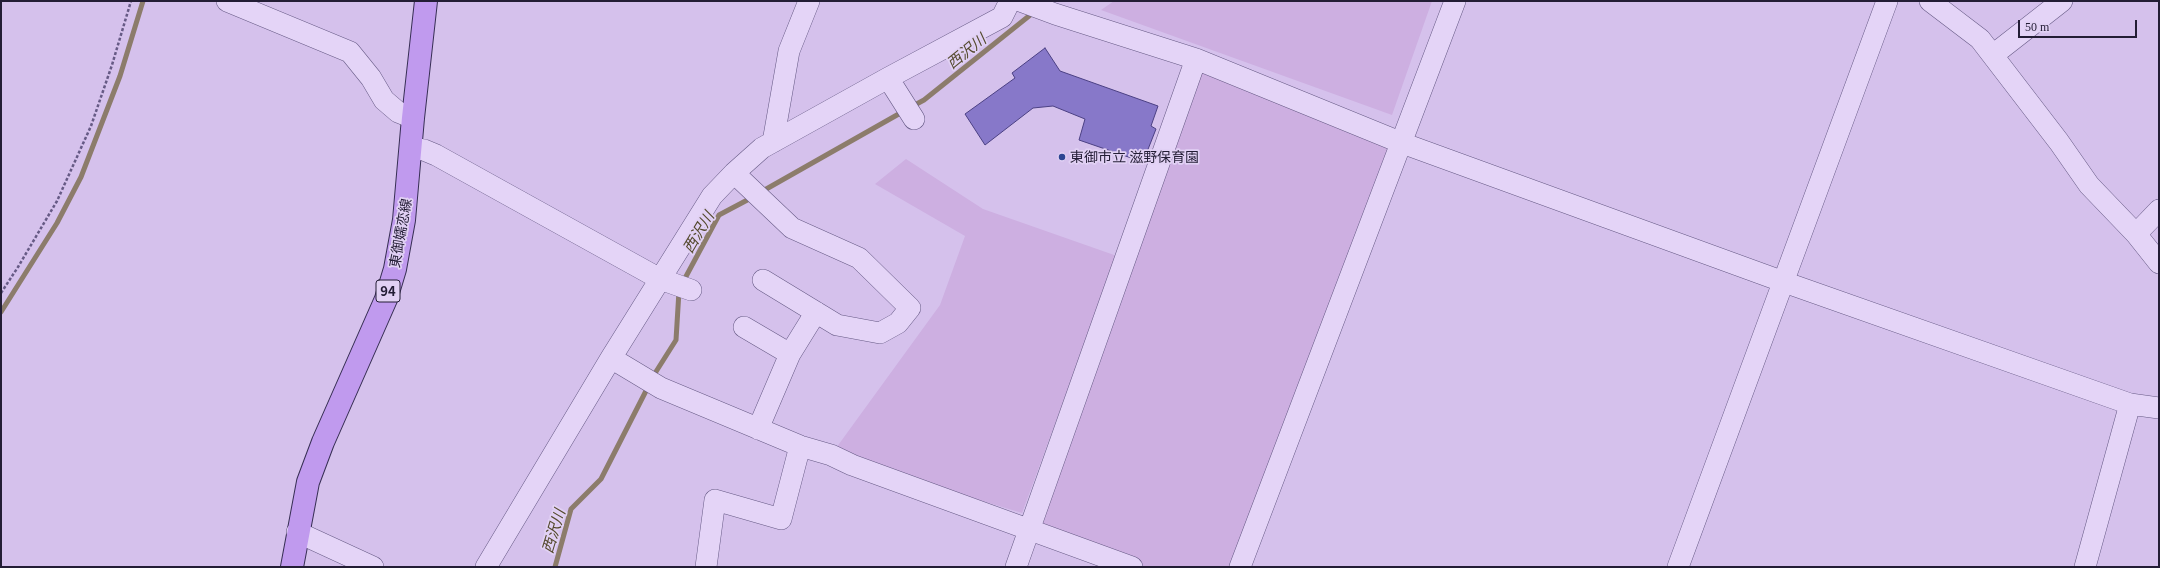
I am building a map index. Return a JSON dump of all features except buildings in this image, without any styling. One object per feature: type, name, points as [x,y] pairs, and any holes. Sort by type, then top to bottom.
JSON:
[{"type":"main road","name":"東御嬬恋線","points":[[292,567],[297,532],[308,482],[320,449],[386,299],[392,276],[404,220],[413,118],[426,1]]},
{"type":"street","points":[[227,1],[350,52],[371,78],[384,100],[398,112],[413,118]]},
{"type":"street","points":[[773,142],[789,51],[809,1]]},
{"type":"street","points":[[1240,567],[1455,1]]},
{"type":"street","points":[[1678,567],[1887,1]]},
{"type":"street","points":[[1930,1],[1980,39],[2059,142],[2089,185],[2136,234],[2159,263]]},
{"type":"street","points":[[1993,55],[2062,1]]},
{"type":"street","points":[[486,567],[611,358],[665,281],[712,196],[734,173],[762,148],[1002,17],[1019,2],[1196,60],[1402,143],[1784,282],[2130,404],[2159,408]]},
{"type":"street","points":[[1016,567],[1031,529],[1196,60]]},
{"type":"street","points":[[888,78],[914,119]]},
{"type":"street","points":[[411,148],[424,150],[436,155],[665,281],[691,290]]},
{"type":"street","points":[[734,173],[792,228],[859,258],[910,308],[898,323],[880,333],[838,325],[763,280]]},
{"type":"street","points":[[2136,234],[2159,210]]},
{"type":"street","points":[[758,429],[790,354],[816,312]]},
{"type":"street","points":[[744,327],[790,354]]},
{"type":"street","points":[[611,358],[660,387],[800,446],[831,455],[1132,567]]},
{"type":"street","points":[[2085,567],[2130,404]]},
{"type":"street","points":[[706,567],[715,500],[781,519],[800,446]]},
{"type":"street","points":[[297,532],[373,567]]},
{"type":"path","points":[[1,293],[57,201],[91,126],[112,65],[131,1]]},
{"type":"shaded area","points":[[1114,1],[1432,1],[1392,115],[1101,10]]},
{"type":"shaded area","points":[[1196,59],[1402,143],[1240,567],[1132,567],[1031,529]]},
{"type":"shaded area","points":[[906,159],[983,209],[1117,256],[1022,513],[831,455],[940,305],[965,236],[875,184]]},
{"type":"waterway","points":[[1,312],[57,223],[81,177],[120,76],[143,1]]},
{"type":"waterway","name":"西沢川","points":[[911,107],[924,100],[1034,12]]},
{"type":"waterway","name":"西沢川","points":[[761,192],[904,111]]},
{"type":"waterway","name":"西沢川","points":[[683,282],[719,215],[753,197]]},
{"type":"waterway","name":"西沢川","points":[[652,378],[676,340],[679,291]]},
{"type":"waterway","name":"西沢川","points":[[555,567],[571,509],[601,479],[649,385]]},
{"type":"place","name":"東御市立 滋野保育園","points":[[1062,157]]}]
